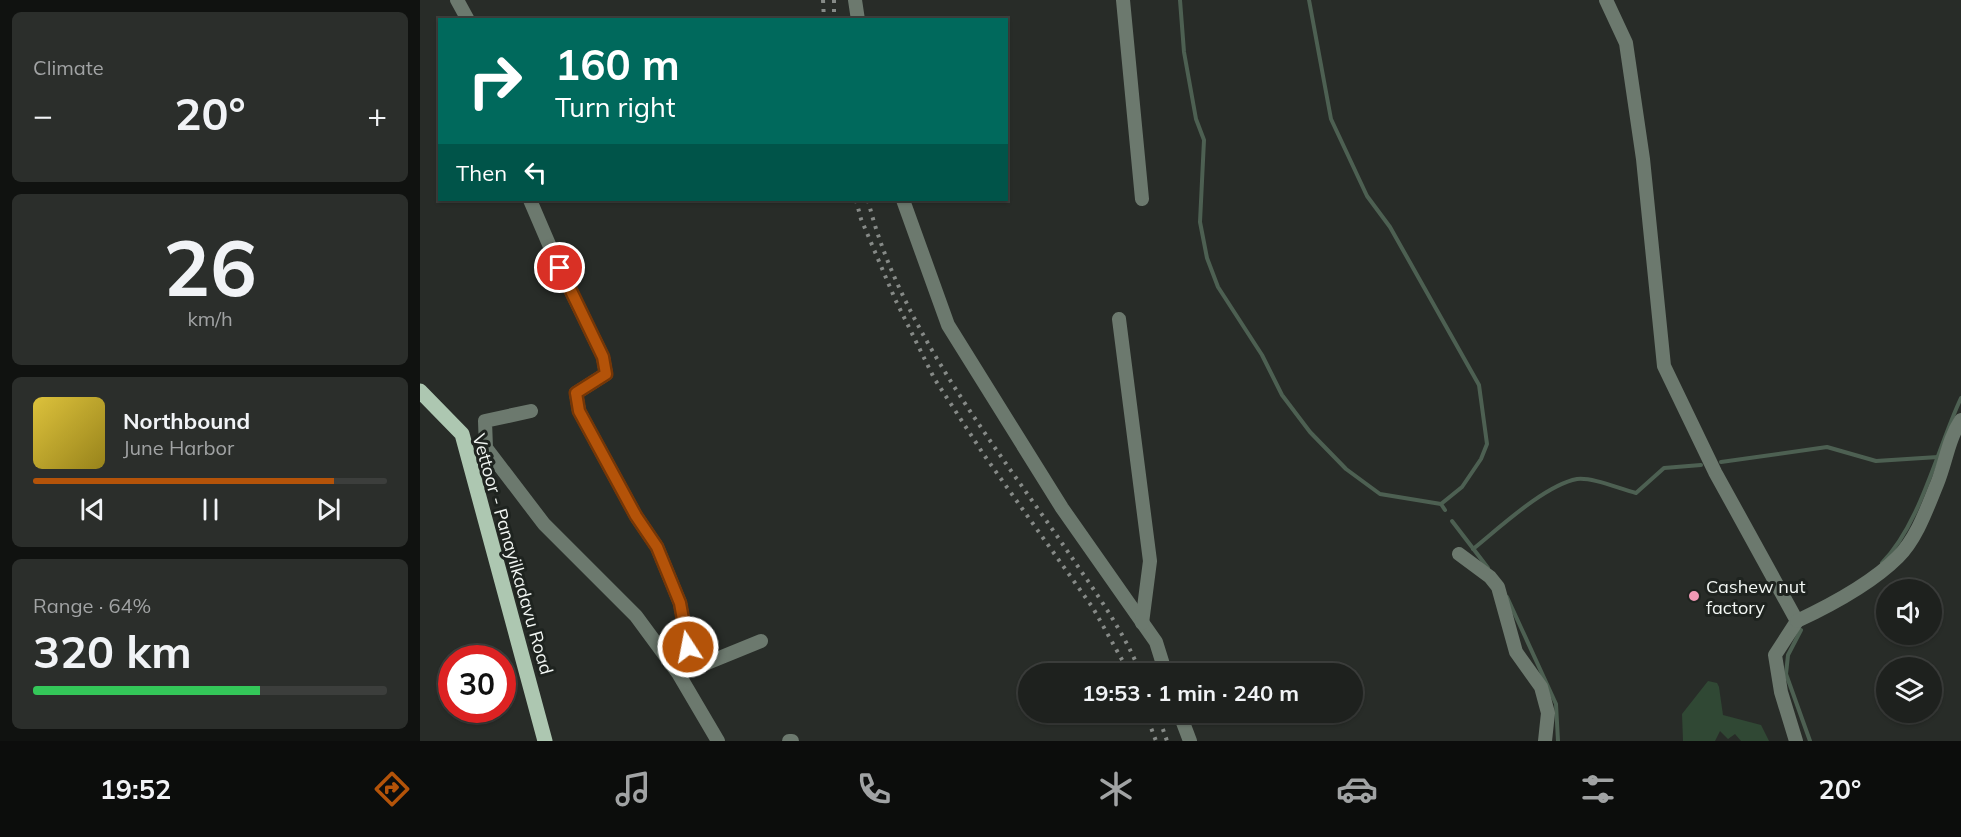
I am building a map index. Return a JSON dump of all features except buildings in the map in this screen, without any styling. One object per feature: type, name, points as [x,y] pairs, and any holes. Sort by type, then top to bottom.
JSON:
[{"type":"main road","name":"Vettoor - Panayilkadavu Road","points":[[420,391],[462,434],[545,741]]},
{"type":"street","points":[[457,0],[467,18]]},
{"type":"street","points":[[855,0],[858,18]]},
{"type":"street","points":[[1123,0],[1142,199]]},
{"type":"street","points":[[1606,0],[1626,43],[1643,159],[1664,366],[1715,472],[1797,621]]},
{"type":"street","points":[[530,201],[554,256],[603,357],[606,374],[576,393],[579,411],[665,564],[680,603],[690,658],[697,664],[707,663],[761,641]]},
{"type":"street","points":[[903,201],[948,325],[1062,508],[1156,642],[1163,663]]},
{"type":"street","points":[[1119,319],[1150,561],[1142,623]]},
{"type":"street","points":[[531,411],[485,421],[486,448],[544,524],[636,616],[678,673],[718,741]]},
{"type":"street","points":[[1796,741],[1781,692],[1775,655],[1797,621],[1833,604],[1898,556],[1920,525],[1938,481],[1952,433],[1961,420]]},
{"type":"street","points":[[1459,554],[1490,577],[1497,587],[1516,652],[1541,687],[1548,712],[1545,741]]},
{"type":"street","points":[[1183,723],[1190,741]]},
{"type":"green space","points":[[1708,681],[1717,683],[1719,687],[1723,715],[1761,725],[1769,741],[1741,741],[1735,734],[1728,739],[1720,731],[1715,741],[1683,741],[1682,714]]},
{"type":"waterway","points":[[1180,0],[1184,52],[1196,119],[1204,140],[1200,222],[1207,258],[1218,287],[1262,355],[1282,395],[1310,432],[1346,469],[1380,494],[1441,504]]},
{"type":"waterway","points":[[1309,0],[1331,119],[1367,196],[1390,227],[1479,385],[1487,444],[1481,459],[1462,487],[1441,504],[1445,510]]},
{"type":"waterway","points":[[1882,563],[1896,547],[1918,507],[1961,398]]},
{"type":"waterway","points":[[1721,462],[1827,447],[1876,461],[1938,457]]},
{"type":"waterway","points":[[1473,549],[1523,508],[1564,483],[1583,479],[1636,493],[1664,468],[1701,465]]},
{"type":"waterway","points":[[1452,521],[1488,568]]},
{"type":"waterway","points":[[1507,597],[1556,704],[1558,741]]},
{"type":"waterway","points":[[1801,630],[1788,655],[1786,674],[1810,741]]},
{"type":"railway","points":[[823,0],[824,18]]},
{"type":"railway","points":[[834,0],[834,18]]},
{"type":"railway","points":[[856,201],[861,219],[895,299],[934,378],[984,455],[1093,608],[1124,663]]},
{"type":"railway","points":[[868,201],[882,247],[901,292],[925,338],[951,382],[1107,610],[1136,663]]},
{"type":"railway","points":[[1149,723],[1156,741]]},
{"type":"railway","points":[[1161,723],[1167,741]]},
{"type":"place","name":"Cashew nut factory","points":[[1694,596]]},
{"type":"route","points":[[560,268],[603,357],[606,374],[597,382],[576,393],[579,411],[636,516],[657,547],[680,603],[688,647]]}]
